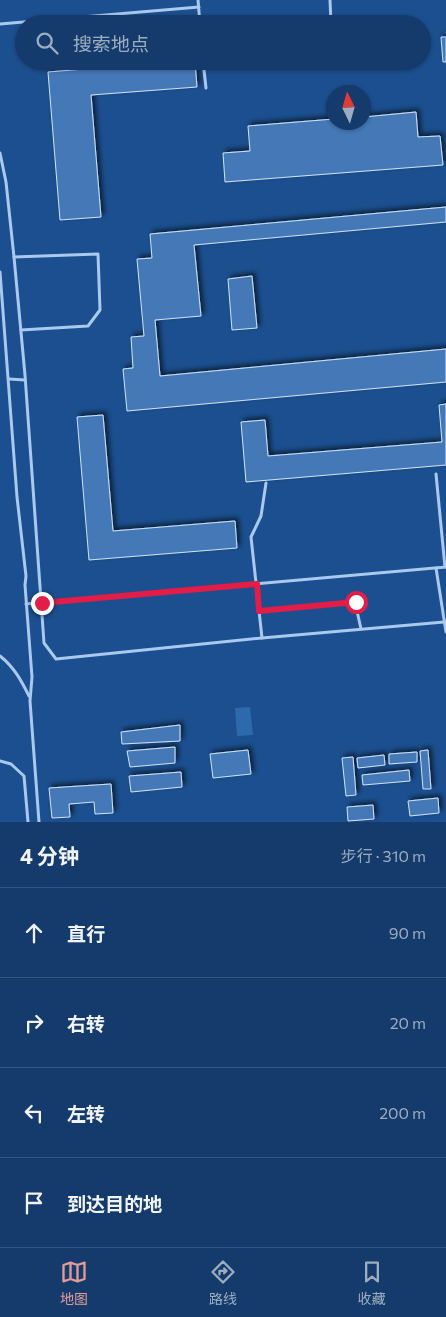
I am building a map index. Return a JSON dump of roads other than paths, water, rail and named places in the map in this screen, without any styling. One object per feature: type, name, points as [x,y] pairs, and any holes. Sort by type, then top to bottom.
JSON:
[{"type":"lane","points":[[198,0],[199,15]]},
{"type":"lane","points":[[330,0],[331,15]]},
{"type":"lane","points":[[105,15],[199,7]]},
{"type":"lane","points":[[0,24],[15,23]]},
{"type":"lane","points":[[205,70],[206,88]]},
{"type":"lane","points":[[0,153],[6,182],[14,257],[44,643],[56,659],[444,622]]},
{"type":"lane","points":[[14,257],[98,254],[100,310],[88,326],[20,330]]},
{"type":"lane","points":[[0,272],[17,497],[26,576],[26,604],[32,677],[30,696],[39,822]]},
{"type":"lane","points":[[9,380],[25,380]]},
{"type":"lane","points":[[26,604],[445,567],[436,474]]},
{"type":"lane","points":[[262,638],[251,537],[261,516],[266,483]]},
{"type":"lane","points":[[436,568],[446,632]]},
{"type":"lane","points":[[259,611],[356,602],[361,629]]},
{"type":"lane","points":[[0,656],[19,676],[30,696]]},
{"type":"lane","points":[[0,761],[11,764],[24,776],[28,822]]}]
